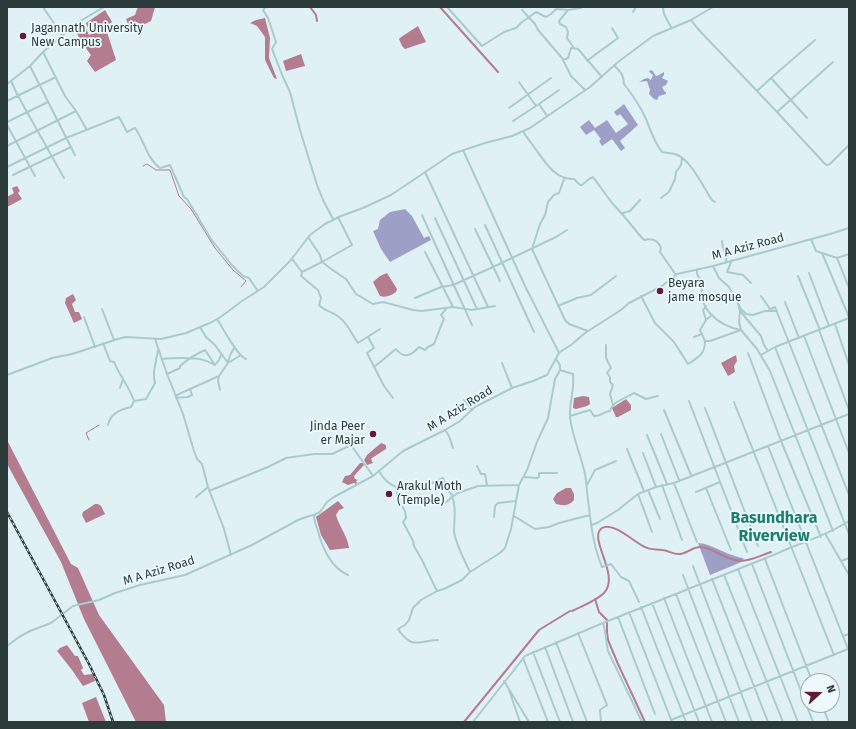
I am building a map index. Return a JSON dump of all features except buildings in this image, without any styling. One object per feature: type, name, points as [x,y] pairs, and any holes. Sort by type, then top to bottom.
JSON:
[{"type":"street","points":[[43,7],[62,35]]},
{"type":"street","points":[[7,84],[30,66],[43,52],[77,23],[104,7]]},
{"type":"street","points":[[266,7],[263,11],[268,18],[276,42],[272,49],[290,92],[317,185],[333,220]]},
{"type":"street","points":[[446,7],[482,46],[504,32],[516,28],[536,12],[546,17],[552,14],[556,9],[568,10],[581,8]]},
{"type":"street","points":[[633,12],[636,7]]},
{"type":"street","points":[[663,7],[664,14],[671,28]]},
{"type":"street","points":[[7,375],[52,358],[95,347],[114,340],[126,337],[155,339],[173,337],[217,319],[271,281],[292,259],[308,237],[325,224],[391,194],[452,154],[512,136],[530,128],[585,90],[649,39],[691,20],[713,7]]},
{"type":"street","points":[[522,10],[563,60],[571,76],[585,90]]},
{"type":"street","points":[[568,10],[559,21],[560,24],[566,27],[568,32],[567,38],[574,48],[578,49],[602,77]]},
{"type":"street","points":[[691,20],[698,30],[827,165],[830,164],[849,145]]},
{"type":"street","points":[[587,61],[598,51],[605,48],[618,38],[612,28]]},
{"type":"street","points":[[757,91],[815,40]]},
{"type":"street","points":[[563,60],[568,58],[571,48],[574,48]]},
{"type":"street","points":[[43,52],[65,96],[87,130]]},
{"type":"street","points":[[777,112],[833,62]]},
{"type":"street","points":[[30,66],[75,155]]},
{"type":"street","points":[[614,66],[620,70],[624,84],[632,94],[645,118],[655,144],[662,152],[676,154],[682,158],[693,170],[715,202]]},
{"type":"street","points":[[7,101],[56,77]]},
{"type":"street","points":[[508,108],[552,78]]},
{"type":"street","points":[[771,78],[807,118]]},
{"type":"street","points":[[11,81],[64,178]]},
{"type":"street","points":[[519,82],[536,106]]},
{"type":"street","points":[[513,121],[558,90]]},
{"type":"street","points":[[7,122],[48,102]]},
{"type":"street","points":[[539,104],[547,116]]},
{"type":"street","points":[[7,146],[76,112]]},
{"type":"street","points":[[7,166],[66,138],[119,118],[127,132],[134,128],[140,135],[154,164],[160,168],[170,165],[184,197],[194,208],[211,239],[231,264],[243,276],[249,278],[258,291]]},
{"type":"street","points":[[7,125],[35,176]]},
{"type":"street","points":[[523,131],[541,158],[552,170],[564,178],[574,179],[582,185],[593,177],[612,203],[644,240],[655,240],[659,244],[661,248],[660,252],[676,275]]},
{"type":"street","points":[[13,175],[71,147]]},
{"type":"street","points":[[463,150],[512,258],[559,353]]},
{"type":"street","points":[[661,198],[669,192],[676,179],[676,172],[681,165],[682,158]]},
{"type":"street","points":[[425,172],[488,307]]},
{"type":"street","points":[[564,178],[559,193],[554,195],[548,202],[532,249],[565,320],[569,324],[588,331]]},
{"type":"street","points":[[622,214],[630,211],[640,200]]},
{"type":"street","points":[[422,215],[472,325]]},
{"type":"street","points":[[302,272],[352,245],[338,217]]},
{"type":"street","points":[[435,218],[477,309]]},
{"type":"street","points":[[485,225],[534,332]]},
{"type":"street","name":"M A Aziz Road","points":[[7,646],[24,634],[51,624],[73,606],[99,600],[115,593],[140,586],[185,575],[252,545],[298,520],[320,512],[327,502],[373,476],[403,451],[445,430],[460,421],[472,410],[512,388],[533,382],[546,374],[559,353],[588,331],[621,310],[629,302],[662,286],[676,275],[849,228]]},
{"type":"street","points":[[475,229],[500,281]]},
{"type":"street","points":[[415,298],[441,287],[453,285],[532,249],[567,230]]},
{"type":"street","points":[[308,237],[320,255],[322,262],[346,279],[356,294],[373,304],[383,302],[416,311],[446,309],[453,307],[472,310],[495,306]]},
{"type":"street","points":[[811,239],[816,250],[822,253],[837,258],[849,254]]},
{"type":"street","points":[[722,241],[722,247],[726,260]]},
{"type":"street","points":[[425,252],[441,287],[453,307]]},
{"type":"street","points":[[761,355],[775,347],[849,317],[822,253]]},
{"type":"street","points":[[837,258],[849,288]]},
{"type":"street","points":[[292,259],[302,272],[301,276],[318,290],[321,298],[319,305],[326,311],[333,312],[345,322],[349,326],[358,343],[380,330]]},
{"type":"street","points":[[732,260],[727,272],[743,275],[751,283]]},
{"type":"street","points":[[713,266],[719,278],[729,287],[741,309],[746,314],[753,316],[775,307],[849,495]]},
{"type":"street","points":[[696,269],[702,284],[700,292],[703,302],[712,315],[731,328],[742,330]]},
{"type":"street","points":[[809,273],[829,326]]},
{"type":"street","points":[[558,306],[577,298],[591,295],[616,276]]},
{"type":"street","points":[[798,276],[849,410]]},
{"type":"street","points":[[689,280],[702,284]]},
{"type":"street","points":[[641,296],[655,323],[674,342],[688,364],[702,354],[705,347],[705,341],[700,330],[706,320],[712,315]]},
{"type":"street","points":[[761,296],[769,310]]},
{"type":"street","points":[[785,302],[799,338]]},
{"type":"street","points":[[738,304],[740,311],[739,322],[742,330],[761,355],[770,371],[833,531]]},
{"type":"street","points":[[706,306],[703,310],[706,320]]},
{"type":"street","points":[[102,309],[114,340]]},
{"type":"street","points":[[374,367],[396,349],[404,356],[415,352],[419,347],[425,350],[428,346],[434,344],[440,327],[444,321],[441,316],[446,309]]},
{"type":"street","points":[[740,311],[761,336],[768,351]]},
{"type":"street","points":[[84,317],[95,347]]},
{"type":"street","points":[[217,319],[235,347],[246,360]]},
{"type":"street","points":[[834,324],[849,365]]},
{"type":"street","points":[[200,327],[206,337],[215,345],[228,363]]},
{"type":"street","points":[[705,341],[710,341],[742,330]]},
{"type":"street","points":[[694,337],[702,334]]},
{"type":"street","points":[[804,336],[849,452]]},
{"type":"street","points":[[368,337],[374,348],[367,353],[384,386],[393,398]]},
{"type":"street","points":[[155,339],[183,414],[197,459],[202,464],[209,492],[224,529],[231,555]]},
{"type":"street","points":[[103,343],[110,361],[114,362],[134,401]]},
{"type":"street","points":[[606,345],[606,358],[611,368],[607,373],[609,374],[610,382],[613,385],[610,394],[613,405]]},
{"type":"street","points":[[228,363],[230,354],[235,347]]},
{"type":"street","points":[[775,347],[849,534]]},
{"type":"street","points":[[134,401],[146,399],[154,386],[154,371],[158,348]]},
{"type":"street","points":[[167,374],[180,368],[180,366],[193,356],[205,350],[215,365]]},
{"type":"street","points":[[748,353],[781,441],[821,537]]},
{"type":"street","points":[[215,365],[220,360],[221,355]]},
{"type":"street","points":[[220,390],[218,381],[219,376],[228,363],[241,355]]},
{"type":"street","points":[[438,640],[432,640],[420,644],[414,643],[404,637],[398,629],[405,625],[409,620],[413,608],[421,600],[462,580],[470,572],[503,550],[511,530],[520,485],[548,418],[555,379],[560,370],[560,365],[556,358]]},
{"type":"street","points":[[162,359],[202,359],[215,365]]},
{"type":"street","points":[[502,363],[512,388]]},
{"type":"street","points":[[560,370],[573,374],[570,416],[587,485],[594,545],[602,567],[611,564],[621,577],[629,581],[639,602]]},
{"type":"street","points":[[176,398],[177,395],[219,376]]},
{"type":"street","points":[[120,388],[122,378]]},
{"type":"street","points":[[176,398],[188,398],[192,395],[190,389]]},
{"type":"street","points":[[570,416],[590,410],[596,417],[610,411],[613,405],[634,393],[646,399],[658,396]]},
{"type":"street","points":[[464,400],[472,410]]},
{"type":"street","points":[[108,425],[110,419],[122,409],[131,407],[134,401]]},
{"type":"street","points":[[689,401],[747,552]]},
{"type":"street","points":[[734,402],[834,655]]},
{"type":"street","points":[[705,408],[758,546]]},
{"type":"street","points":[[664,410],[691,476]]},
{"type":"street","points":[[591,525],[618,510],[644,491],[674,483],[849,414]]},
{"type":"street","points":[[445,430],[449,436],[453,448]]},
{"type":"street","points":[[661,434],[679,480]]},
{"type":"street","points":[[648,435],[667,484]]},
{"type":"street","points":[[209,492],[286,458],[314,454],[332,454],[351,445],[373,476]]},
{"type":"street","points":[[629,612],[672,721],[849,649],[805,542],[768,446]]},
{"type":"street","points":[[627,449],[644,491]]},
{"type":"street","points":[[643,453],[656,487]]},
{"type":"street","points":[[587,485],[595,470],[616,462]]},
{"type":"street","points":[[477,466],[481,474],[484,474],[487,485]]},
{"type":"street","points":[[379,471],[388,482],[396,488],[407,490],[420,489],[443,478],[454,501],[454,532],[470,572]]},
{"type":"street","points":[[523,477],[537,478],[539,477],[539,473],[557,473]]},
{"type":"street","points":[[696,492],[720,482]]},
{"type":"street","points":[[674,483],[697,542]]},
{"type":"street","points":[[445,502],[467,489],[487,485],[520,485]]},
{"type":"street","points":[[662,485],[682,540]]},
{"type":"street","points":[[196,497],[208,487]]},
{"type":"street","points":[[396,488],[398,499],[405,511],[406,518],[403,522],[437,591]]},
{"type":"street","points":[[706,488],[731,550]]},
{"type":"street","points":[[648,490],[660,519]]},
{"type":"street","points":[[638,494],[652,532]]},
{"type":"street","points":[[494,517],[495,506],[498,502],[516,500]]},
{"type":"street","points":[[314,515],[319,536],[330,559],[335,566],[343,573],[348,575]]},
{"type":"street","points":[[514,516],[535,530],[590,515]]},
{"type":"street","points":[[473,722],[525,656],[641,607],[765,559],[792,546],[826,535],[849,521]]},
{"type":"street","points":[[826,535],[849,575]]},
{"type":"street","points":[[840,561],[849,558]]},
{"type":"street","points":[[765,559],[809,673]]},
{"type":"street","points":[[752,564],[813,722]]},
{"type":"street","points":[[693,566],[752,722]]},
{"type":"street","points":[[738,569],[798,722]]},
{"type":"street","points":[[683,575],[739,722]]},
{"type":"street","points":[[724,575],[783,722]]},
{"type":"street","points":[[712,579],[768,722]]},
{"type":"street","points":[[676,594],[726,722]]},
{"type":"street","points":[[664,598],[712,722]]},
{"type":"street","points":[[652,603],[699,722]]},
{"type":"street","points":[[641,607],[686,722]]},
{"type":"street","points":[[618,617],[655,714]]},
{"type":"street","points":[[603,623],[608,651],[642,722]]},
{"type":"street","points":[[578,633],[607,705],[600,710],[601,722]]},
{"type":"street","points":[[843,636],[849,634]]},
{"type":"street","points":[[556,642],[587,722]]},
{"type":"street","points":[[545,647],[573,722]]},
{"type":"street","points":[[533,652],[560,722]]},
{"type":"street","points":[[523,658],[548,722]]},
{"type":"street","points":[[504,681],[529,722]]},
{"type":"street","points":[[509,689],[520,722]]},
{"type":"street","points":[[825,713],[828,720]]},
{"type":"shaded area","points":[[139,7],[155,7],[151,21],[141,26],[137,22],[128,24],[126,19],[135,15]]},
{"type":"shaded area","points":[[105,10],[112,22],[105,28],[90,33],[86,23]]},
{"type":"shaded area","points":[[265,18],[270,38],[269,58],[277,79],[274,78],[265,60],[265,37],[257,26],[250,23]]},
{"type":"shaded area","points":[[84,24],[89,35],[106,29],[116,60],[95,72],[87,61],[91,55],[82,43],[74,28]]},
{"type":"shaded area","points":[[418,26],[426,42],[405,49],[399,39]]},
{"type":"shaded area","points":[[301,54],[305,66],[286,71],[283,61]]},
{"type":"shaded area","points":[[650,70],[657,76],[664,72],[662,78],[668,81],[666,85],[662,87],[666,94],[659,96],[657,100],[649,94],[650,90],[647,81],[639,82],[648,78],[651,80],[653,75],[649,72]]},
{"type":"shaded area","points":[[624,104],[638,125],[620,141],[625,148],[621,151],[612,139],[602,146],[599,141],[601,139],[594,130],[586,135],[580,127],[589,120],[595,128],[607,120],[616,133],[628,124],[620,114],[617,116],[614,112]]},
{"type":"shaded area","points":[[17,186],[20,191],[18,193],[22,199],[7,207],[7,197],[14,193],[12,188]]},
{"type":"shaded area","points":[[405,209],[412,216],[424,238],[429,236],[431,240],[390,262],[381,249],[373,231],[378,229],[380,220],[390,212]]},
{"type":"shaded area","points":[[387,273],[397,289],[396,292],[384,297],[380,296],[373,282],[380,276]]},
{"type":"shaded area","points":[[73,294],[76,300],[72,304],[75,312],[79,312],[82,319],[74,323],[65,303],[66,298]]},
{"type":"shaded area","points":[[736,355],[737,361],[734,366],[735,372],[728,376],[721,363]]},
{"type":"shaded area","points":[[583,396],[589,397],[590,404],[576,409],[573,408],[574,398]]},
{"type":"shaded area","points":[[626,399],[631,405],[631,410],[616,417],[612,408]]},
{"type":"shaded area","points":[[7,440],[71,564],[78,568],[99,615],[164,705],[166,722],[136,722],[84,619],[61,562],[7,464]]},
{"type":"shaded area","points":[[381,443],[386,445],[386,449],[371,459],[373,463],[367,465],[364,460],[367,455]]},
{"type":"shaded area","points":[[360,463],[363,463],[364,465],[354,476],[355,479],[358,480],[356,481],[357,483],[348,485],[342,482],[345,476],[350,475]]},
{"type":"shaded area","points":[[566,488],[571,488],[574,494],[574,500],[566,505],[556,504],[553,499],[557,493]]},
{"type":"shaded area","points":[[338,501],[344,508],[339,510],[336,515],[349,548],[330,550],[321,535],[316,517]]},
{"type":"shaded area","points":[[95,504],[101,506],[105,514],[86,523],[82,515],[83,512]]},
{"type":"shaded area","points":[[698,543],[708,545],[731,555],[743,558],[744,561],[710,575]]},
{"type":"shaded area","points":[[67,645],[75,656],[78,656],[83,668],[81,670],[84,675],[93,674],[95,681],[83,686],[57,651]]},
{"type":"shaded area","points":[[96,697],[106,722],[89,722],[82,703]]},
{"type":"waterway","points":[[310,7],[316,15],[317,21]]},
{"type":"waterway","points":[[440,7],[498,72]]},
{"type":"waterway","points":[[143,166],[147,164],[156,170],[170,170],[179,196],[191,209],[215,248],[233,270],[246,281],[241,287]]},
{"type":"waterway","points":[[89,440],[86,433],[99,425]]},
{"type":"waterway","points":[[572,611],[589,603],[604,593],[608,585],[609,577],[607,567],[598,540],[598,533],[602,528],[612,527],[647,548],[664,550],[676,554],[703,547],[728,558],[740,561],[771,552]]},
{"type":"waterway","points":[[595,599],[599,612],[607,620],[608,640],[645,722]]},
{"type":"waterway","points":[[464,722],[539,630],[570,611]]},
{"type":"railway","points":[[7,512],[89,664],[104,695],[113,722]]},
{"type":"place","name":"Jagannath University New Campus","points":[[23,36]]},
{"type":"place","name":"Beyara jame mosque","points":[[660,291]]},
{"type":"place","name":"Jinda Peer er Majar","points":[[373,434]]},
{"type":"place","name":"Arakul Moth (Temple)","points":[[389,494]]},
{"type":"district","name":"Basundhara Riverview","points":[[774,528]]}]
